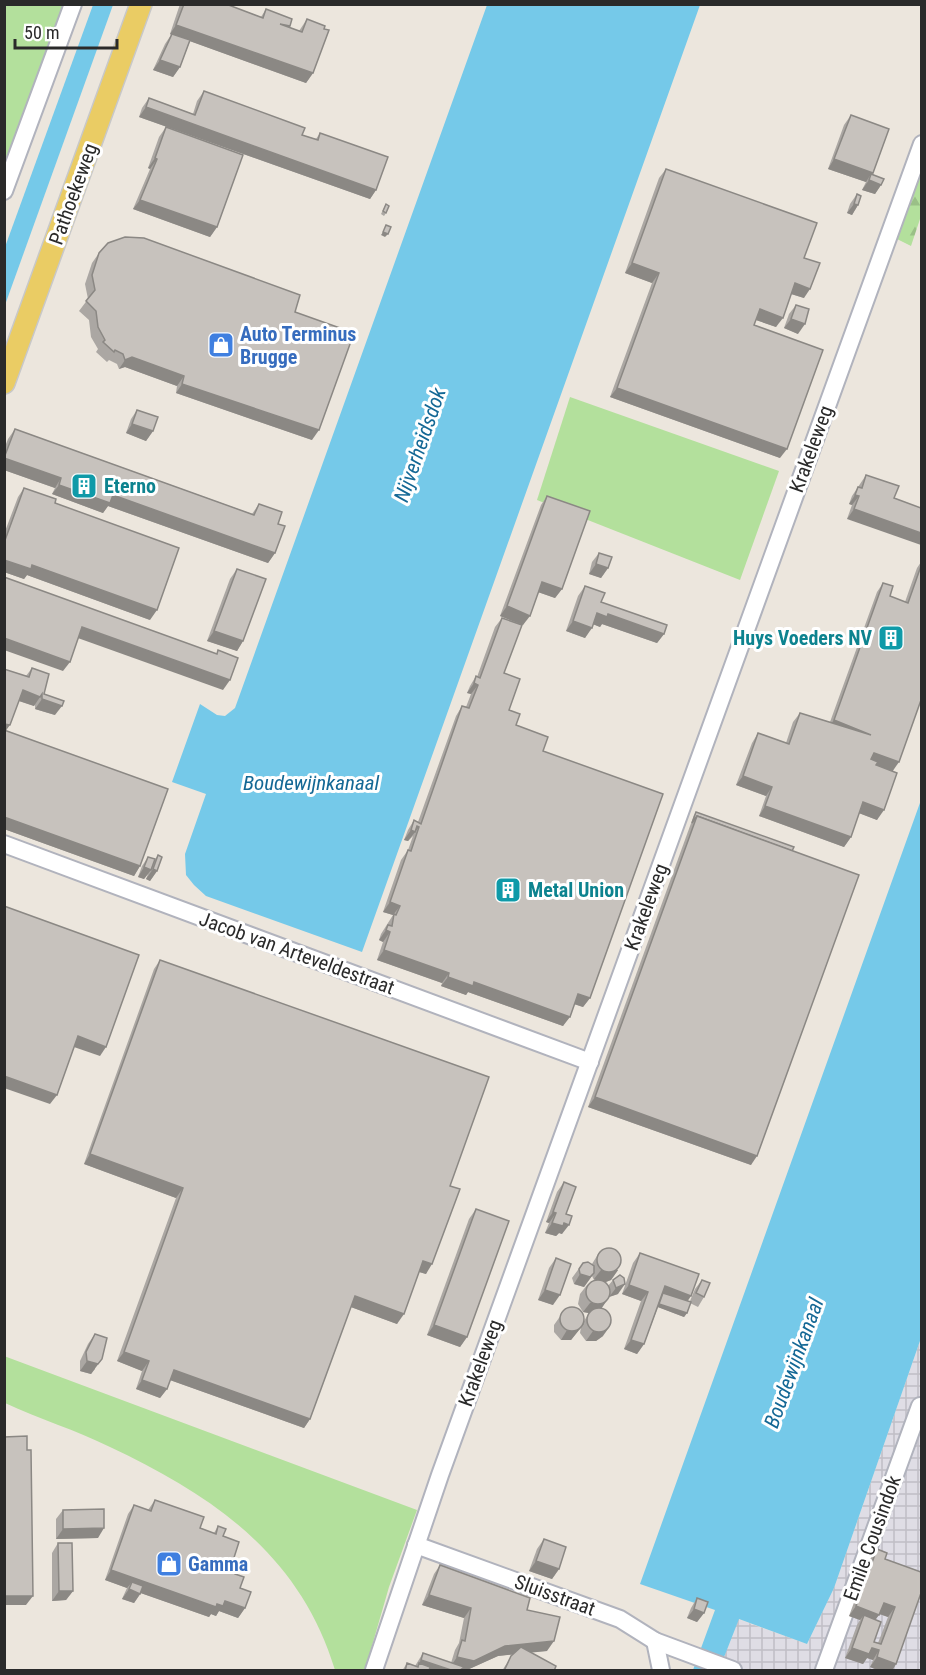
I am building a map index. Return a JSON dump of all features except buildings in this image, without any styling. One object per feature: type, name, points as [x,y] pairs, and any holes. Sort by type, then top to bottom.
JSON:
[{"type":"main road","name":"Pathoekeweg","points":[[4,383],[141,4]]},
{"type":"street","points":[[4,191],[73,4]]},
{"type":"street","name":"Krakeleweg","points":[[374,1671],[416,1545],[921,144]]},
{"type":"street","name":"Jacob van Arteveldestraat","points":[[4,844],[590,1062]]},
{"type":"street","name":"Emile Cousindok","points":[[824,1671],[920,1406]]},
{"type":"street","name":"Sluisstraat","points":[[416,1545],[620,1619],[655,1641],[732,1670]]},
{"type":"street","points":[[655,1641],[661,1671]]},
{"type":"shaded area","points":[[921,1338],[921,1670],[719,1670],[738,1619],[807,1644],[834,1588]]},
{"type":"green space","points":[[5,5],[65,5],[5,166]]},
{"type":"green space","points":[[921,172],[921,216],[911,246],[897,239]]},
{"type":"green space","points":[[570,397],[779,471],[740,580],[537,500]]},
{"type":"green space","points":[[4,1356],[417,1510],[389,1587],[365,1670],[335,1670],[320,1629],[300,1594],[276,1562],[218,1509],[184,1486],[148,1466],[97,1441],[5,1403]]},
{"type":"water","points":[[93,5],[113,5],[5,305],[5,247]]},
{"type":"water","name":"Boudewijnkanaal","points":[[487,5],[700,5],[362,952],[206,896],[186,875],[185,854],[206,794],[172,782],[200,704],[217,715],[225,716],[235,708]]},
{"type":"water","name":"Boudewijnkanaal","points":[[921,800],[921,1338],[834,1588],[807,1644],[739,1619],[719,1670],[693,1670],[715,1610],[640,1584]]},
{"type":"place","name":"Auto Terminus Brugge","points":[[221,345]]},
{"type":"place","name":"Eterno","points":[[84,486]]},
{"type":"place","name":"Huys Voeders NV","points":[[891,638]]},
{"type":"place","name":"Metal Union","points":[[508,890]]},
{"type":"place","name":"Gamma","points":[[169,1564]]},
{"type":"water label","name":"Nijverheidsdok","points":[[420,445]]}]
